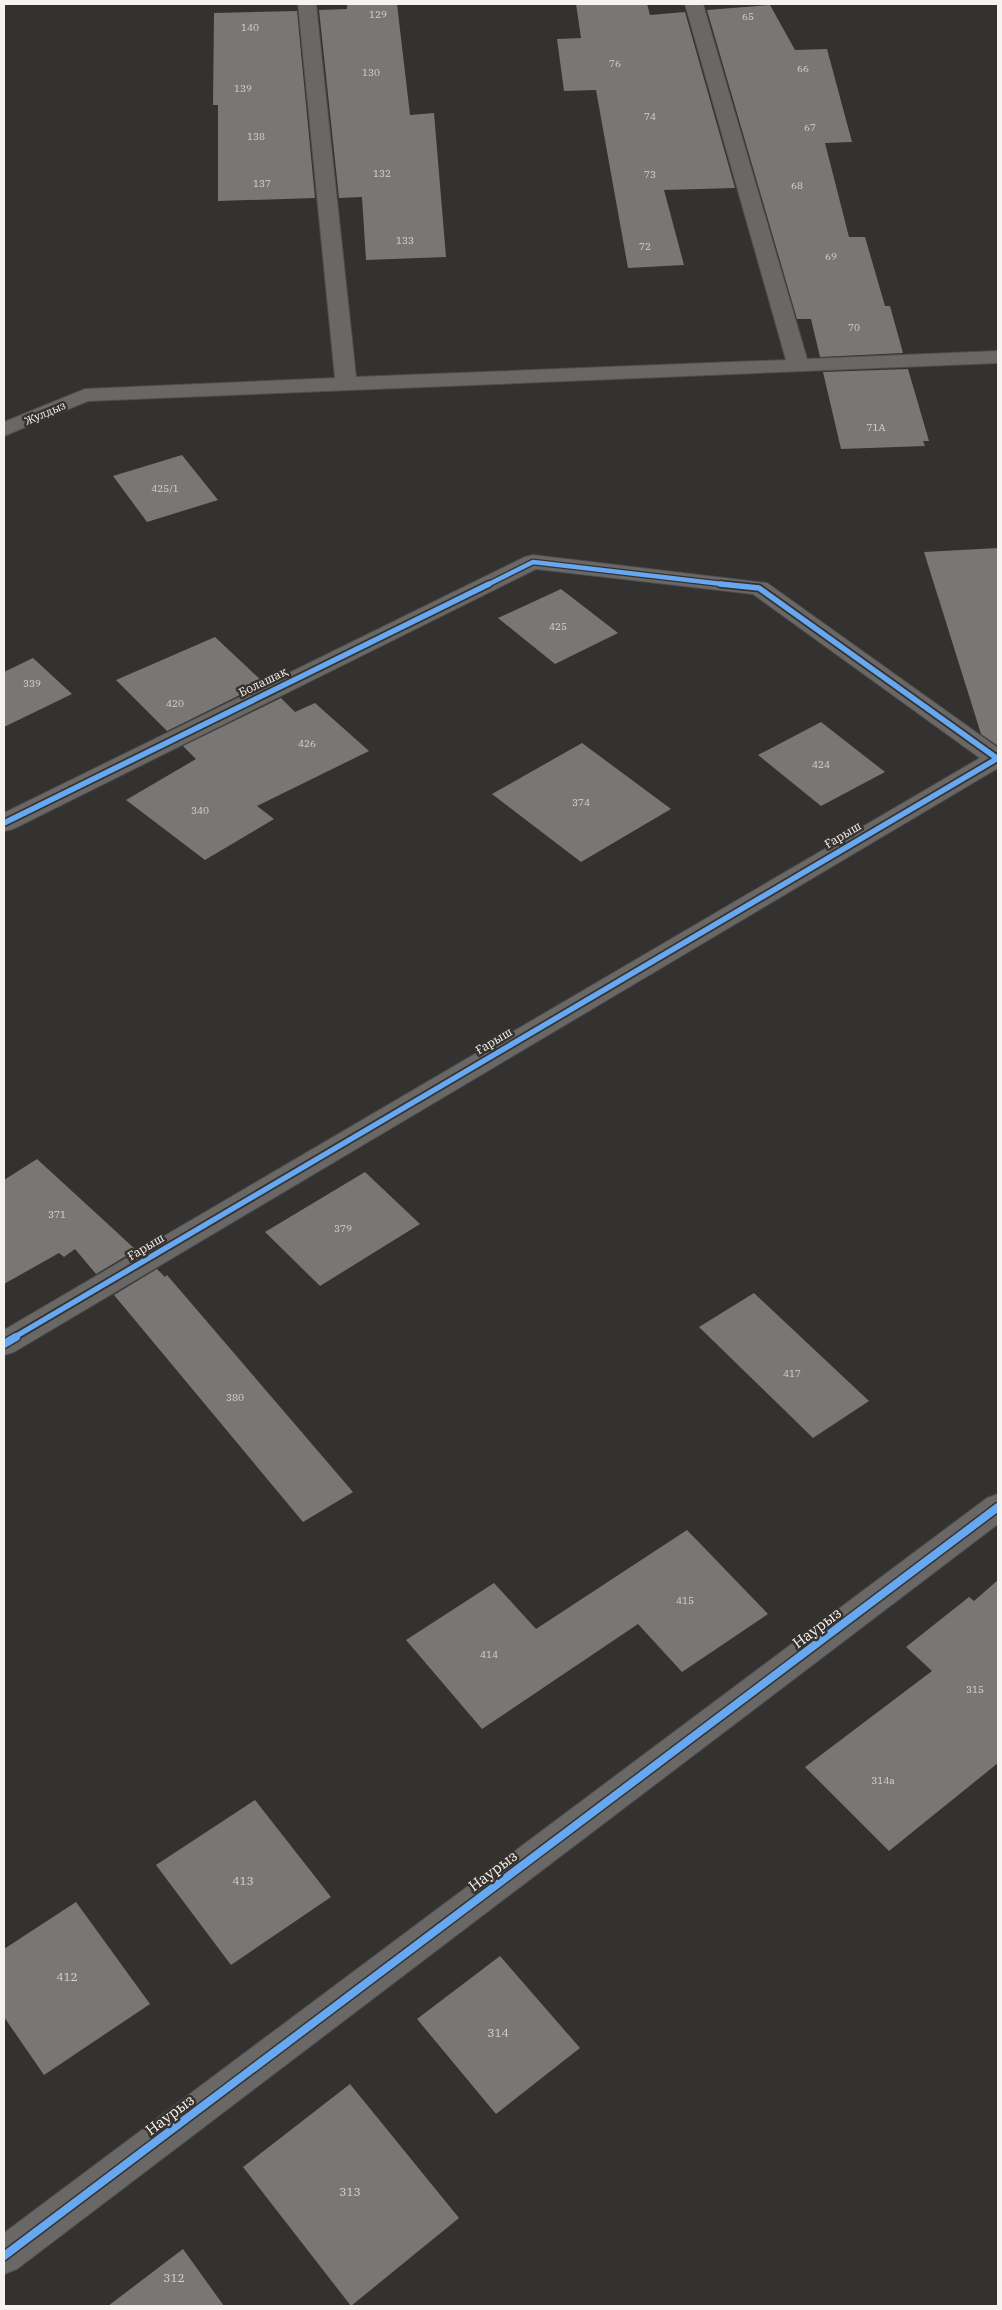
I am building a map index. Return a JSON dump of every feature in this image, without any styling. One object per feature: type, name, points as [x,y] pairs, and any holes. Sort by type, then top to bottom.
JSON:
[{"type":"street","points":[[307,4],[346,384],[998,357]]},
{"type":"street","points":[[694,4],[798,365]]},
{"type":"street","name":"Жулдыз","points":[[4,430],[85,395],[346,384]]},
{"type":"street","name":"Болашақ","points":[[4,823],[533,562],[759,588],[998,758]]},
{"type":"street","name":"Ғарыш","points":[[4,1344],[998,758]]},
{"type":"street","name":"Наурыз","points":[[4,2256],[998,1507]]},
{"type":"building","points":[[347,4],[397,4],[410,115],[434,113],[446,257],[366,260],[362,197],[339,198],[319,10],[347,9]]},
{"type":"building","points":[[576,4],[647,4],[650,15],[685,12],[735,188],[664,190],[684,265],[628,268],[596,90],[564,91],[557,39],[581,38]]},
{"type":"building","points":[[770,5],[795,50],[827,49],[852,142],[825,143],[849,237],[865,237],[885,306],[890,306],[903,353],[820,357],[811,319],[797,319],[707,10]]},
{"type":"building","points":[[297,11],[315,198],[218,201],[218,105],[213,105],[214,13]]},
{"type":"building","points":[[908,369],[929,441],[923,441],[925,446],[841,449],[823,372]]},
{"type":"building","points":[[182,455],[218,500],[147,522],[113,476]]},
{"type":"building","points":[[998,548],[998,746],[981,734],[924,552]]},
{"type":"building","points":[[561,589],[618,633],[555,664],[498,618]]},
{"type":"building","points":[[215,637],[264,683],[167,731],[116,680]]},
{"type":"building","points":[[33,658],[72,694],[4,727],[4,672]]},
{"type":"building","points":[[281,698],[295,712],[315,703],[369,751],[257,806],[274,819],[205,860],[126,800],[196,759],[183,746]]},
{"type":"building","points":[[821,722],[885,772],[821,806],[758,755]]},
{"type":"building","points":[[582,743],[671,809],[581,862],[492,794]]},
{"type":"building","points":[[37,1159],[136,1250],[96,1274],[75,1249],[64,1257],[59,1253],[4,1284],[4,1180]]},
{"type":"building","points":[[365,1172],[420,1224],[320,1286],[265,1232]]},
{"type":"building","points":[[157,1269],[165,1277],[167,1275],[353,1492],[303,1522],[114,1295]]},
{"type":"building","points":[[754,1293],[869,1401],[813,1438],[699,1327]]},
{"type":"building","points":[[687,1530],[768,1614],[682,1672],[638,1624],[482,1729],[406,1640],[494,1583],[536,1629]]},
{"type":"building","points":[[998,1580],[998,1763],[889,1851],[805,1767],[932,1671],[906,1647],[969,1597],[974,1601]]},
{"type":"building","points":[[255,1800],[331,1897],[231,1965],[156,1865]]},
{"type":"building","points":[[76,1902],[150,2004],[44,2075],[4,2017],[4,1949]]},
{"type":"building","points":[[500,1956],[580,2048],[496,2114],[417,2019]]},
{"type":"building","points":[[350,2084],[459,2218],[351,2306],[243,2167]]},
{"type":"building","points":[[183,2249],[224,2306],[108,2306]]},
{"type":"cycle path","points":[[4,823],[533,562],[759,588],[998,759]]},
{"type":"cycle path","points":[[4,1344],[998,758]]},
{"type":"cycle path","points":[[4,2256],[998,1507]]}]
